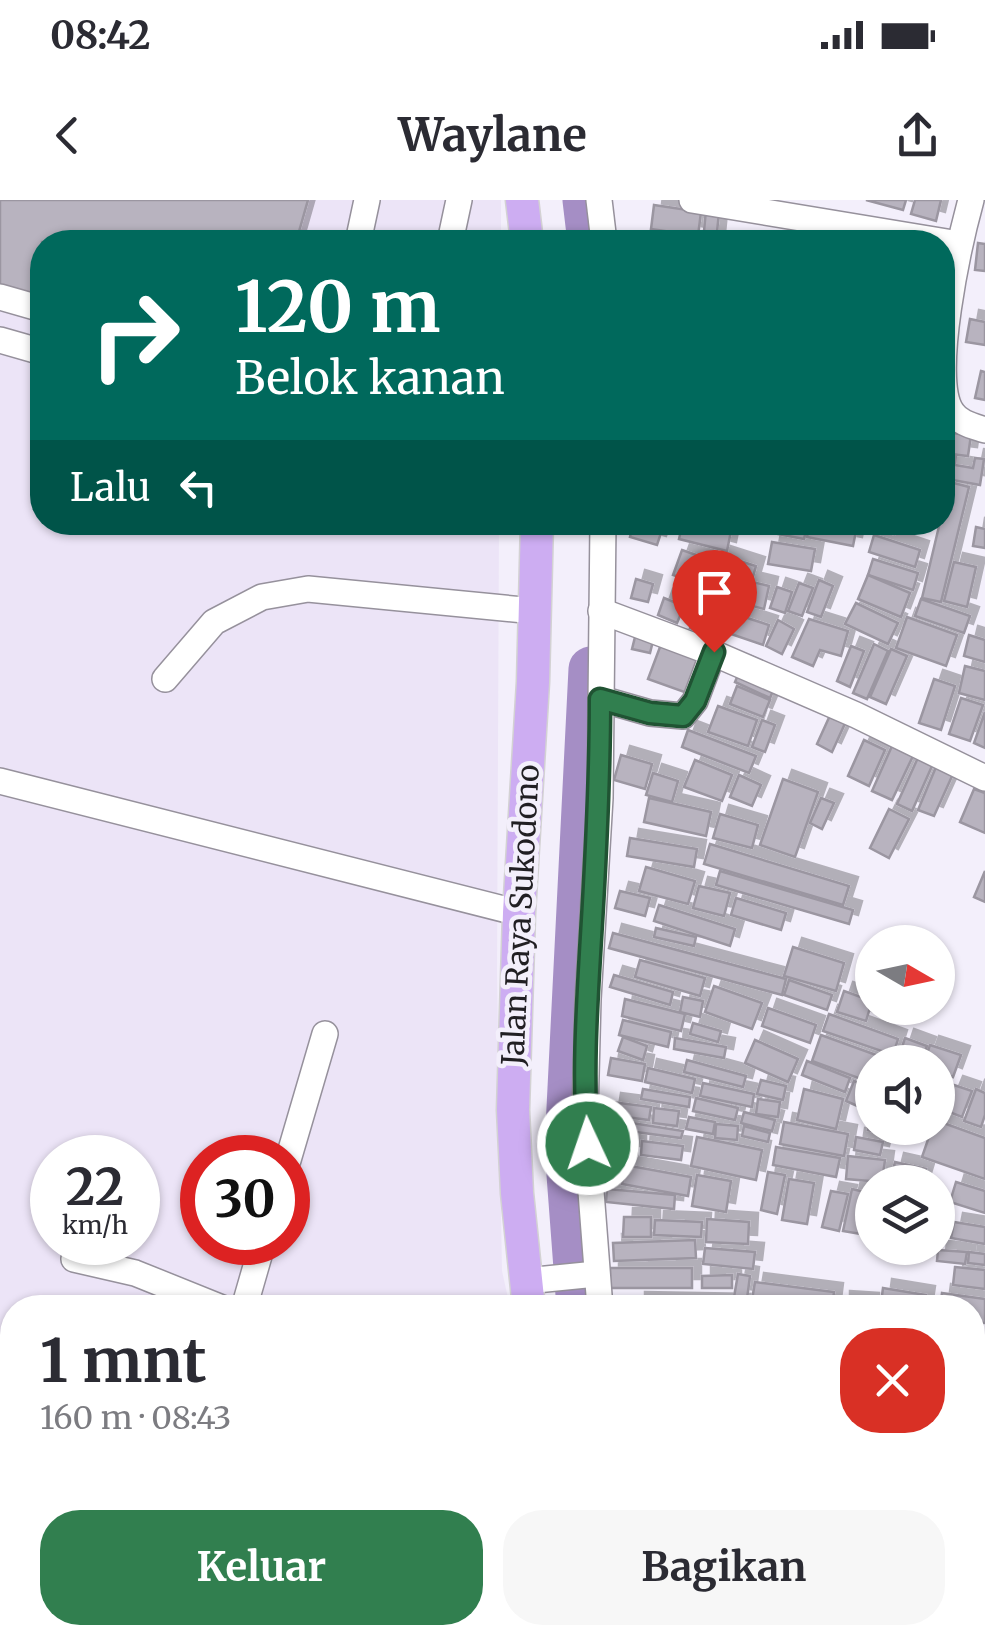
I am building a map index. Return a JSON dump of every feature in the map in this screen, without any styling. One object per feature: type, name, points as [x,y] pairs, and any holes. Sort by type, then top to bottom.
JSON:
[{"type":"main road","points":[[522,200],[525,230]]},
{"type":"main road","name":"Jalan Raya Sukodono","points":[[532,1289],[517,1193],[513,1110],[537,535]]},
{"type":"street","points":[[361,230],[367,200]]},
{"type":"street","points":[[453,230],[459,200]]},
{"type":"street","points":[[599,200],[603,230]]},
{"type":"street","points":[[692,200],[753,205],[886,230]]},
{"type":"street","points":[[955,281],[971,200]]},
{"type":"street","points":[[955,243],[960,244]]},
{"type":"street","points":[[0,297],[30,306]]},
{"type":"street","points":[[0,340],[30,349]]},
{"type":"street","points":[[955,416],[985,430]]},
{"type":"street","points":[[597,1295],[592,1274],[585,1114],[600,798],[603,535]]},
{"type":"street","points":[[164,679],[214,622],[262,597],[308,589],[534,611]]},
{"type":"street","points":[[602,611],[714,652],[985,778]]},
{"type":"street","points":[[600,699],[650,713],[683,716],[695,701],[714,652]]},
{"type":"street","points":[[0,780],[519,914]]},
{"type":"street","points":[[295,1135],[325,1034]]},
{"type":"street","points":[[98,1265],[189,1295]]},
{"type":"street","points":[[248,1295],[256,1265]]},
{"type":"street","points":[[532,1289],[592,1274]]},
{"type":"shaded area","points":[[0,200],[501,200],[501,230],[30,230],[30,535],[499,535],[497,974],[502,1271],[507,1295],[0,1295]]},
{"type":"building","points":[[0,200],[308,200],[299,230],[30,230],[30,298],[0,289]]},
{"type":"building","points":[[866,200],[906,200],[903,210]]},
{"type":"building","points":[[915,200],[941,200],[936,221],[911,214]]},
{"type":"building","points":[[654,205],[701,212],[699,230],[651,229]]},
{"type":"building","points":[[706,210],[719,212],[717,230],[704,230]]},
{"type":"building","points":[[978,243],[985,244],[985,271],[975,270]]},
{"type":"building","points":[[970,319],[985,322],[985,345],[966,342]]},
{"type":"building","points":[[981,371],[985,372],[985,400],[975,398]]},
{"type":"building","points":[[955,433],[971,435],[968,456],[955,455]]},
{"type":"building","points":[[975,458],[984,459],[980,485],[955,480],[955,465],[973,468]]},
{"type":"building","points":[[955,483],[969,487],[941,602],[922,598],[937,535],[955,535]]},
{"type":"building","points":[[976,527],[985,529],[985,548],[973,546]]},
{"type":"building","points":[[631,535],[660,535],[657,545]]},
{"type":"building","points":[[680,535],[730,535],[727,551],[679,539]]},
{"type":"building","points":[[807,535],[855,535],[853,546]]},
{"type":"building","points":[[874,535],[920,550],[915,567],[869,552]]},
{"type":"building","points":[[772,542],[815,549],[811,571],[768,564]]},
{"type":"building","points":[[682,550],[708,559],[699,584],[673,575]]},
{"type":"building","points":[[718,554],[756,566],[752,580],[714,568]]},
{"type":"building","points":[[873,559],[918,573],[913,590],[868,575]]},
{"type":"building","points":[[954,562],[976,567],[967,607],[944,601]]},
{"type":"building","points":[[712,572],[769,586],[764,609],[707,594]]},
{"type":"building","points":[[868,575],[910,593],[901,617],[858,599]]},
{"type":"building","points":[[636,579],[653,584],[648,602],[631,598]]},
{"type":"building","points":[[819,580],[833,586],[821,617],[807,612]]},
{"type":"building","points":[[799,583],[813,588],[802,616],[788,611]]},
{"type":"building","points":[[777,587],[792,592],[785,613],[770,608]]},
{"type":"building","points":[[664,598],[684,606],[677,623],[658,615]]},
{"type":"building","points":[[921,599],[970,616],[964,633],[915,616]]},
{"type":"building","points":[[697,603],[727,611],[720,636],[690,628]]},
{"type":"building","points":[[856,603],[898,623],[888,644],[845,624]]},
{"type":"building","points":[[735,614],[769,625],[763,645],[728,633]]},
{"type":"building","points":[[907,617],[957,635],[946,666],[896,648]]},
{"type":"building","points":[[809,619],[848,631],[841,656],[820,650],[813,666],[792,657]]},
{"type":"building","points":[[778,620],[794,629],[782,654],[766,646]]},
{"type":"building","points":[[636,633],[654,637],[650,653],[632,649]]},
{"type":"building","points":[[969,635],[985,640],[985,662],[964,656]]},
{"type":"building","points":[[663,639],[702,653],[687,693],[648,679]]},
{"type":"building","points":[[874,644],[888,651],[867,699],[853,693]]},
{"type":"building","points":[[851,646],[864,651],[850,687],[837,681]]},
{"type":"building","points":[[891,649],[907,656],[886,704],[870,697]]},
{"type":"building","points":[[742,665],[777,681],[770,698],[735,682]]},
{"type":"building","points":[[965,666],[985,671],[985,700],[959,693]]},
{"type":"building","points":[[934,679],[955,686],[941,730],[919,723]]},
{"type":"building","points":[[737,686],[770,700],[763,717],[730,704]]},
{"type":"building","points":[[961,698],[983,705],[970,741],[949,734]]},
{"type":"building","points":[[718,706],[757,720],[748,746],[708,732]]},
{"type":"building","points":[[832,711],[847,719],[832,752],[817,744]]},
{"type":"building","points":[[985,712],[985,748],[974,743]]},
{"type":"building","points":[[762,720],[775,725],[765,752],[752,747]]},
{"type":"building","points":[[688,730],[756,756],[749,773],[682,747]]},
{"type":"building","points":[[864,740],[885,750],[869,786],[848,776]]},
{"type":"building","points":[[892,746],[913,756],[892,800],[872,791]]},
{"type":"building","points":[[921,751],[936,757],[912,811],[897,804]]},
{"type":"building","points":[[621,755],[652,764],[645,789],[614,780]]},
{"type":"building","points":[[695,760],[732,775],[722,801],[684,787]]},
{"type":"building","points":[[936,767],[953,774],[934,816],[918,810]]},
{"type":"building","points":[[653,773],[678,781],[672,802],[646,795]]},
{"type":"building","points":[[739,775],[761,785],[752,806],[730,797]]},
{"type":"building","points":[[783,779],[818,792],[795,857],[760,845]]},
{"type":"building","points":[[974,789],[985,793],[985,833],[960,822]]},
{"type":"building","points":[[649,798],[711,812],[706,836],[644,822]]},
{"type":"building","points":[[821,798],[834,803],[822,829],[810,823]]},
{"type":"building","points":[[889,809],[909,819],[889,858],[870,848]]},
{"type":"building","points":[[720,814],[758,825],[752,848],[713,838]]},
{"type":"building","points":[[630,838],[697,849],[694,867],[627,856]]},
{"type":"building","points":[[710,844],[849,886],[843,905],[704,864]]},
{"type":"building","points":[[646,867],[695,881],[688,904],[639,891]]},
{"type":"building","points":[[720,871],[853,910],[849,924],[716,885]]},
{"type":"building","points":[[985,871],[985,902],[974,897]]},
{"type":"building","points":[[699,886],[730,893],[724,916],[693,908]]},
{"type":"building","points":[[620,891],[650,898],[645,916],[615,908]]},
{"type":"building","points":[[736,898],[786,913],[781,930],[731,915]]},
{"type":"building","points":[[659,905],[735,929],[730,946],[654,921]]},
{"type":"building","points":[[656,928],[696,937],[694,946],[654,937]]},
{"type":"building","points":[[613,933],[786,979],[782,995],[609,948]]},
{"type":"building","points":[[793,947],[844,963],[836,991],[784,976]]},
{"type":"building","points":[[640,960],[705,978],[700,996],[635,977]]},
{"type":"building","points":[[614,975],[673,992],[670,1005],[610,987]]},
{"type":"building","points":[[789,980],[832,995],[827,1010],[784,995]]},
{"type":"building","points":[[714,986],[762,1003],[752,1029],[705,1012]]},
{"type":"building","points":[[844,991],[855,995],[855,1018],[837,1012]]},
{"type":"building","points":[[683,997],[703,1001],[700,1017],[680,1012]]},
{"type":"building","points":[[625,999],[685,1014],[681,1031],[622,1016]]},
{"type":"building","points":[[768,1008],[816,1025],[810,1043],[762,1026]]},
{"type":"building","points":[[829,1014],[898,1039],[896,1045],[864,1045],[823,1031]]},
{"type":"building","points":[[623,1020],[671,1032],[668,1047],[619,1035]]},
{"type":"building","points":[[693,1023],[721,1031],[718,1042],[690,1034]]},
{"type":"building","points":[[821,1035],[855,1047],[855,1077],[812,1061]]},
{"type":"building","points":[[623,1037],[647,1046],[643,1060],[618,1051]]},
{"type":"building","points":[[675,1038],[726,1047],[724,1058],[674,1049]]},
{"type":"building","points":[[905,1038],[924,1045],[903,1045]]},
{"type":"building","points":[[755,1040],[798,1059],[788,1082],[745,1063]]},
{"type":"building","points":[[611,1058],[645,1064],[642,1081],[608,1075]]},
{"type":"building","points":[[687,1060],[746,1076],[743,1087],[684,1072]]},
{"type":"building","points":[[807,1061],[850,1078],[845,1092],[802,1075]]},
{"type":"building","points":[[648,1068],[695,1079],[692,1093],[645,1082]]},
{"type":"building","points":[[761,1080],[786,1086],[783,1100],[757,1094]]},
{"type":"building","points":[[854,1081],[855,1081],[855,1105],[846,1101]]},
{"type":"building","points":[[703,1083],[754,1094],[752,1107],[700,1096]]},
{"type":"building","points":[[955,1085],[972,1091],[962,1117],[955,1114]]},
{"type":"building","points":[[643,1089],[690,1097],[689,1107],[641,1099]]},
{"type":"building","points":[[804,1089],[843,1099],[836,1129],[797,1120]]},
{"type":"building","points":[[976,1089],[985,1093],[981,1127],[964,1121]]},
{"type":"building","points":[[696,1098],[738,1108],[735,1120],[693,1111]]},
{"type":"building","points":[[758,1099],[780,1102],[778,1117],[756,1114]]},
{"type":"building","points":[[612,1102],[651,1107],[649,1120],[610,1115]]},
{"type":"building","points":[[654,1108],[679,1111],[677,1126],[653,1123]]},
{"type":"building","points":[[744,1112],[775,1120],[772,1131],[741,1123]]},
{"type":"building","points":[[689,1117],[715,1122],[713,1134],[686,1129]]},
{"type":"building","points":[[607,1119],[683,1131],[681,1138],[606,1128]]},
{"type":"building","points":[[784,1122],[848,1134],[844,1156],[780,1144]]},
{"type":"building","points":[[716,1124],[738,1126],[737,1140],[715,1138]]},
{"type":"building","points":[[744,1126],[770,1133],[768,1142],[742,1136]]},
{"type":"building","points":[[955,1127],[985,1138],[985,1179],[955,1169],[955,1165],[922,1157],[926,1145],[955,1145]]},
{"type":"building","points":[[697,1137],[762,1150],[756,1180],[691,1166]]},
{"type":"building","points":[[605,1140],[637,1141],[637,1155],[605,1155]]},
{"type":"building","points":[[642,1141],[683,1146],[681,1160],[641,1155]]},
{"type":"building","points":[[855,1144],[882,1145],[880,1155],[854,1150]]},
{"type":"building","points":[[776,1147],[840,1158],[836,1177],[773,1165]]},
{"type":"building","points":[[848,1156],[885,1160],[884,1165],[855,1165],[855,1180],[846,1179]]},
{"type":"building","points":[[625,1165],[691,1177],[688,1196],[622,1184]]},
{"type":"building","points":[[768,1172],[785,1175],[777,1214],[761,1210]]},
{"type":"building","points":[[697,1175],[731,1181],[726,1212],[692,1206]]},
{"type":"building","points":[[789,1179],[814,1183],[807,1224],[782,1220]]},
{"type":"building","points":[[956,1182],[985,1191],[985,1213],[955,1204]]},
{"type":"building","points":[[607,1189],[675,1195],[674,1209],[606,1202]]},
{"type":"building","points":[[852,1189],[855,1190],[855,1233],[843,1231]]},
{"type":"building","points":[[831,1191],[848,1194],[839,1231],[822,1227]]},
{"type":"building","points":[[624,1217],[651,1217],[651,1237],[623,1237]]},
{"type":"building","points":[[707,1219],[749,1222],[748,1244],[706,1242]]},
{"type":"building","points":[[655,1220],[702,1222],[701,1237],[654,1235]]},
{"type":"building","points":[[955,1222],[985,1227],[985,1244],[955,1239]]},
{"type":"building","points":[[695,1240],[696,1258],[614,1261],[613,1243]]},
{"type":"building","points":[[705,1248],[755,1252],[753,1269],[703,1264]]},
{"type":"building","points":[[955,1251],[967,1252],[965,1264],[955,1263]]},
{"type":"building","points":[[969,1252],[985,1254],[985,1265],[968,1263]]},
{"type":"building","points":[[955,1267],[985,1270],[985,1289],[953,1285]]},
{"type":"building","points":[[610,1268],[692,1268],[692,1288],[610,1288]]},
{"type":"building","points":[[738,1274],[750,1276],[748,1295],[734,1295]]},
{"type":"building","points":[[732,1275],[732,1288],[702,1288],[702,1276]]},
{"type":"building","points":[[755,1282],[834,1292],[834,1295],[753,1295]]},
{"type":"building","points":[[883,1288],[926,1295],[882,1295]]},
{"type":"waterway","points":[[585,200],[589,230]]},
{"type":"waterway","points":[[578,1295],[567,1148],[591,669]]},
{"type":"route","points":[[588,1144],[588,999],[600,798],[600,699],[650,713],[683,716],[695,701],[714,652]]}]
